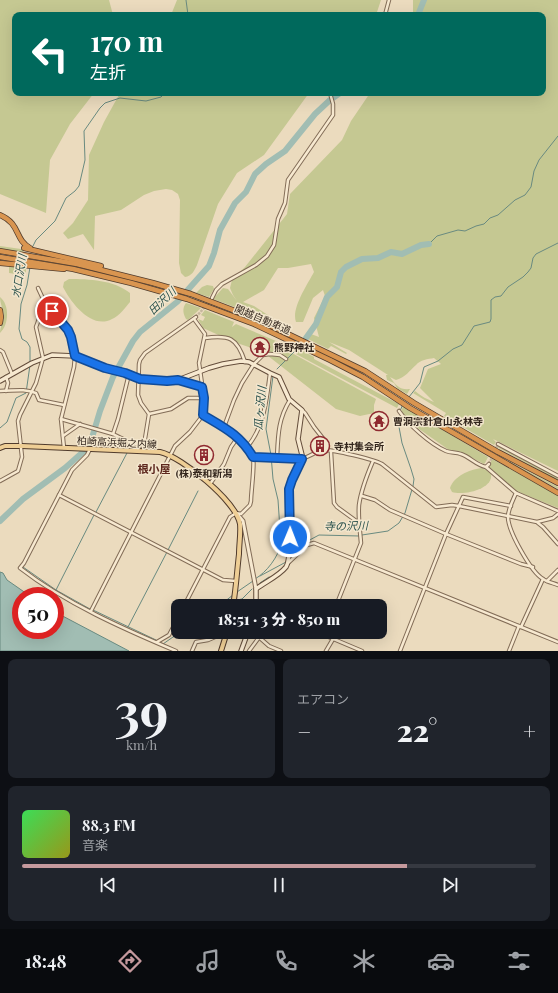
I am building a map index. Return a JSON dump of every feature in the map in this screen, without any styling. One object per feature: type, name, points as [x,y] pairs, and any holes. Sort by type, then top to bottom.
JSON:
[{"type":"highway","points":[[0,215],[13,223],[24,246],[34,250],[101,266],[109,271]]},
{"type":"highway","name":"関越自動車道","points":[[0,251],[21,259]]},
{"type":"highway","name":"関越自動車道","points":[[0,257],[109,271],[168,290],[187,299],[254,324],[363,377],[410,408],[558,493]]},
{"type":"highway","points":[[0,263],[21,259],[40,262]]},
{"type":"highway","name":"関越自動車道","points":[[40,262],[60,269],[73,269],[191,294],[262,322],[365,371],[414,403],[498,452],[558,483]]},
{"type":"highway","points":[[0,310],[0,323]]},
{"type":"main road","points":[[0,381],[43,358],[52,355],[75,356],[127,373],[140,379],[167,381],[178,380],[223,364],[245,362],[254,364],[279,377],[290,400],[302,410],[298,439],[302,459],[289,489],[290,546],[288,563],[279,573],[256,589],[256,599]]},
{"type":"main road","name":"柏崎高浜堀之内線","points":[[0,448],[5,446],[22,446],[160,452],[172,456],[201,475],[236,512]]},
{"type":"main road","points":[[235,599],[240,523],[236,512]]},
{"type":"main road","points":[[221,651],[225,639]]},
{"type":"main road","points":[[241,651],[245,639]]},
{"type":"street","points":[[386,12],[389,0]]},
{"type":"street","points":[[212,298],[216,290],[222,284],[256,265],[267,256],[274,245],[278,219],[285,203],[288,180],[333,115],[333,104],[331,96]]},
{"type":"street","points":[[38,288],[45,303],[68,330],[75,356],[73,371],[61,419],[64,448]]},
{"type":"street","points":[[0,481],[18,471],[22,457],[22,446],[18,421],[36,383],[43,358],[36,327],[45,303]]},
{"type":"street","points":[[91,611],[172,456],[175,446],[190,432],[203,415],[204,398],[199,363],[205,338],[195,318],[143,356],[139,364],[139,400],[150,414],[143,451]]},
{"type":"street","points":[[205,338],[213,337],[232,339],[241,348],[245,362]]},
{"type":"street","points":[[0,350],[4,352],[12,374]]},
{"type":"street","points":[[224,427],[236,395],[254,364],[263,355],[280,355],[286,359]]},
{"type":"street","points":[[112,434],[118,419],[127,373]]},
{"type":"street","points":[[247,447],[258,428],[267,396],[270,373]]},
{"type":"street","points":[[6,377],[8,383],[6,391]]},
{"type":"street","points":[[178,380],[202,387]]},
{"type":"street","points":[[0,391],[23,389],[36,393],[39,400],[64,405]]},
{"type":"street","points":[[150,414],[171,409],[188,398],[204,398]]},
{"type":"street","points":[[277,458],[278,430],[284,410],[290,400]]},
{"type":"street","points":[[302,410],[306,413],[314,427],[325,441],[325,450]]},
{"type":"street","points":[[253,457],[302,459],[325,450],[352,455],[382,464],[436,508],[452,505],[537,522],[553,518],[558,512],[516,493],[486,467],[476,464],[462,454],[446,451],[437,446],[402,416],[399,411]]},
{"type":"street","points":[[203,415],[238,437],[253,457],[250,505],[241,514],[236,512]]},
{"type":"street","points":[[61,419],[112,434],[144,446]]},
{"type":"street","points":[[63,436],[80,424]]},
{"type":"street","points":[[210,484],[224,464],[231,447],[238,437]]},
{"type":"street","points":[[498,444],[558,476]]},
{"type":"street","points":[[89,449],[86,455],[72,470],[20,568],[55,593],[176,651]]},
{"type":"street","points":[[331,452],[334,503],[337,507],[359,523]]},
{"type":"street","points":[[339,599],[361,543],[359,504],[365,481],[373,461]]},
{"type":"street","points":[[516,493],[508,516],[509,527],[514,539],[543,579],[558,585]]},
{"type":"street","points":[[59,494],[223,580],[236,581]]},
{"type":"street","points":[[362,496],[380,502],[390,510],[446,534],[520,564],[533,567]]},
{"type":"street","points":[[400,651],[446,534],[463,497],[511,506]]},
{"type":"street","points":[[188,599],[230,517],[236,512]]},
{"type":"street","points":[[236,512],[243,521],[256,589]]},
{"type":"street","points":[[537,522],[558,544]]},
{"type":"street","points":[[288,563],[306,545],[311,543],[558,642]]},
{"type":"street","points":[[547,580],[558,570]]},
{"type":"street","points":[[508,651],[543,579]]},
{"type":"street","points":[[157,643],[169,635],[171,631]]},
{"type":"street","points":[[192,651],[196,642],[210,639]]},
{"type":"street","points":[[250,651],[259,639]]},
{"type":"street","points":[[261,639],[269,646],[281,651]]},
{"type":"street","points":[[326,651],[333,639],[362,651]]},
{"type":"green space","points":[[0,0],[109,0],[112,12],[12,12],[12,96],[92,96],[70,124],[50,160],[46,213],[0,194]]},
{"type":"green space","points":[[177,0],[381,0],[377,12],[172,12]]},
{"type":"green space","points":[[413,0],[558,0],[558,471],[493,439],[496,442],[494,445],[444,416],[446,413],[413,393],[415,391],[434,402],[420,388],[428,369],[441,364],[434,358],[418,363],[405,376],[399,379],[396,380],[390,377],[394,383],[387,380],[386,375],[388,375],[349,350],[329,342],[347,353],[346,354],[331,346],[328,349],[308,339],[311,334],[319,337],[314,318],[325,296],[323,290],[313,298],[303,322],[296,322],[295,317],[298,304],[314,272],[311,264],[288,268],[278,268],[264,290],[243,302],[254,306],[274,319],[242,305],[240,309],[213,299],[223,288],[228,289],[237,301],[230,288],[232,280],[245,267],[287,214],[290,194],[342,140],[351,121],[368,96],[546,96],[546,12],[413,12]]},
{"type":"green space","points":[[118,96],[307,96],[264,155],[237,173],[218,204],[197,265],[189,276],[185,277],[181,273],[179,263],[180,200],[178,194],[172,190],[166,189],[154,191],[144,195],[121,210],[95,216],[94,250],[83,234],[68,239],[63,233],[73,223],[88,200],[89,155],[104,122]]},
{"type":"green space","points":[[0,246],[24,250],[23,253],[0,249]]},
{"type":"green space","points":[[9,266],[26,267],[26,272],[23,275],[9,273]]},
{"type":"green space","points":[[69,279],[101,281],[117,285],[130,293],[130,302],[115,318],[97,321],[83,313],[71,300],[63,287],[64,282]]},
{"type":"green space","points":[[207,285],[213,286],[214,289],[209,297],[196,293],[202,287]]},
{"type":"green space","points":[[0,297],[7,310],[7,320],[0,333],[4,317]]},
{"type":"green space","points":[[186,303],[201,308],[188,320],[186,319],[183,311]]},
{"type":"green space","points":[[205,310],[234,322],[232,327],[236,324],[276,341],[290,352],[376,399],[374,413],[360,416],[336,409],[263,352],[234,342],[203,328],[198,319],[203,321],[205,317],[201,315]]},
{"type":"green space","points":[[299,349],[314,357],[314,359],[399,404],[397,408],[296,354]]},
{"type":"green space","points":[[394,383],[398,387],[410,389],[407,394],[397,388]]},
{"type":"green space","points":[[403,406],[488,457],[485,463],[484,464],[458,451],[449,450],[412,424],[401,412]]},
{"type":"green space","points":[[498,445],[558,477],[558,480],[497,447]]},
{"type":"green space","points":[[495,454],[558,487],[558,489]]},
{"type":"green space","points":[[492,459],[558,495],[558,508],[516,491],[488,467]]},
{"type":"green space","points":[[481,468],[487,470],[491,474],[491,479],[488,484],[470,492],[452,492],[450,488],[458,477],[472,470]]},
{"type":"water","points":[[0,572],[3,573],[7,580],[17,587],[12,587],[12,639],[64,639],[64,617],[129,651],[0,651]]},
{"type":"waterway","name":"水口沢川","points":[[186,0],[188,12]]},
{"type":"waterway","name":"田沢川","points":[[419,12],[424,0]]},
{"type":"waterway","name":"水口沢川","points":[[32,248],[36,240],[55,221],[66,198],[79,186],[85,160],[84,131],[100,108],[105,103],[120,98],[146,101],[162,96]]},
{"type":"waterway","name":"田沢川","points":[[0,521],[23,499],[65,468],[83,452],[91,441],[100,411],[113,377],[133,341],[140,332],[177,302],[209,266],[220,230],[235,203],[246,192],[255,174],[266,164],[285,151],[315,114],[336,96]]},
{"type":"waterway","points":[[429,244],[437,236],[458,230],[465,231],[484,224],[490,218],[498,215],[515,200],[525,195],[531,187],[534,171],[539,160],[558,136]]},
{"type":"waterway","name":"寺の沢川","points":[[409,397],[420,383],[424,367],[438,361],[453,349],[462,345],[474,326],[490,322],[491,300],[495,297],[501,296],[508,287],[528,272],[536,254],[558,243]]},
{"type":"waterway","name":"瓜ヶ沢川","points":[[306,338],[316,324],[327,297],[337,287],[341,272],[346,267],[362,259],[378,258],[391,252],[402,254],[421,245],[429,244]]},
{"type":"waterway","name":"水口沢川","points":[[30,267],[27,285],[21,304],[19,329],[22,339],[27,342],[30,347],[30,362]]},
{"type":"waterway","name":"瓜ヶ沢川","points":[[277,369],[296,350]]},
{"type":"waterway","name":"水口沢川","points":[[0,428],[7,422],[16,398],[26,393],[30,365]]},
{"type":"waterway","name":"瓜ヶ沢川","points":[[255,579],[271,564],[280,549],[281,544],[278,500],[273,479],[271,455],[266,429],[273,376]]},
{"type":"waterway","name":"寺の沢川","points":[[400,411],[403,404]]},
{"type":"waterway","name":"寺の沢川","points":[[362,535],[388,531],[399,523],[405,513],[414,479],[402,443],[399,427],[400,414]]},
{"type":"waterway","points":[[96,512],[127,453]]},
{"type":"waterway","points":[[168,550],[198,491]]},
{"type":"waterway","points":[[58,587],[94,515]]},
{"type":"waterway","name":"寺の沢川","points":[[292,557],[304,543],[319,535],[359,536]]},
{"type":"waterway","points":[[128,627],[167,552]]},
{"type":"waterway","name":"寺の沢川","points":[[260,576],[286,562]]},
{"type":"waterway","points":[[23,567],[56,590],[90,609]]},
{"type":"waterway","points":[[260,583],[269,577]]},
{"type":"waterway","name":"瓜ヶ沢川","points":[[237,592],[253,581]]},
{"type":"waterway","points":[[242,599],[252,589]]},
{"type":"waterway","name":"瓜ヶ沢川","points":[[228,599],[233,595]]},
{"type":"waterway","points":[[93,610],[156,640]]},
{"type":"waterway","name":"瓜ヶ沢川","points":[[161,643],[163,644],[171,638]]},
{"type":"tunnel","points":[[196,317],[210,301]]},
{"type":"tunnel","points":[[489,464],[498,444]]},
{"type":"place","name":"熊野神社","points":[[260,347]]},
{"type":"place","name":"曹洞宗針倉山永林寺","points":[[379,421]]},
{"type":"place","name":"寺村集会所","points":[[320,446]]},
{"type":"place","name":"(株)泰和新潟","points":[[204,455]]},
{"type":"district","name":"根小屋","points":[[154,469]]},
{"type":"route","points":[[52,311],[68,330],[75,356],[105,368],[125,373],[140,379],[149,381],[178,380],[202,387],[204,398],[203,415],[238,437],[253,457],[302,459],[289,489],[290,537]]}]
